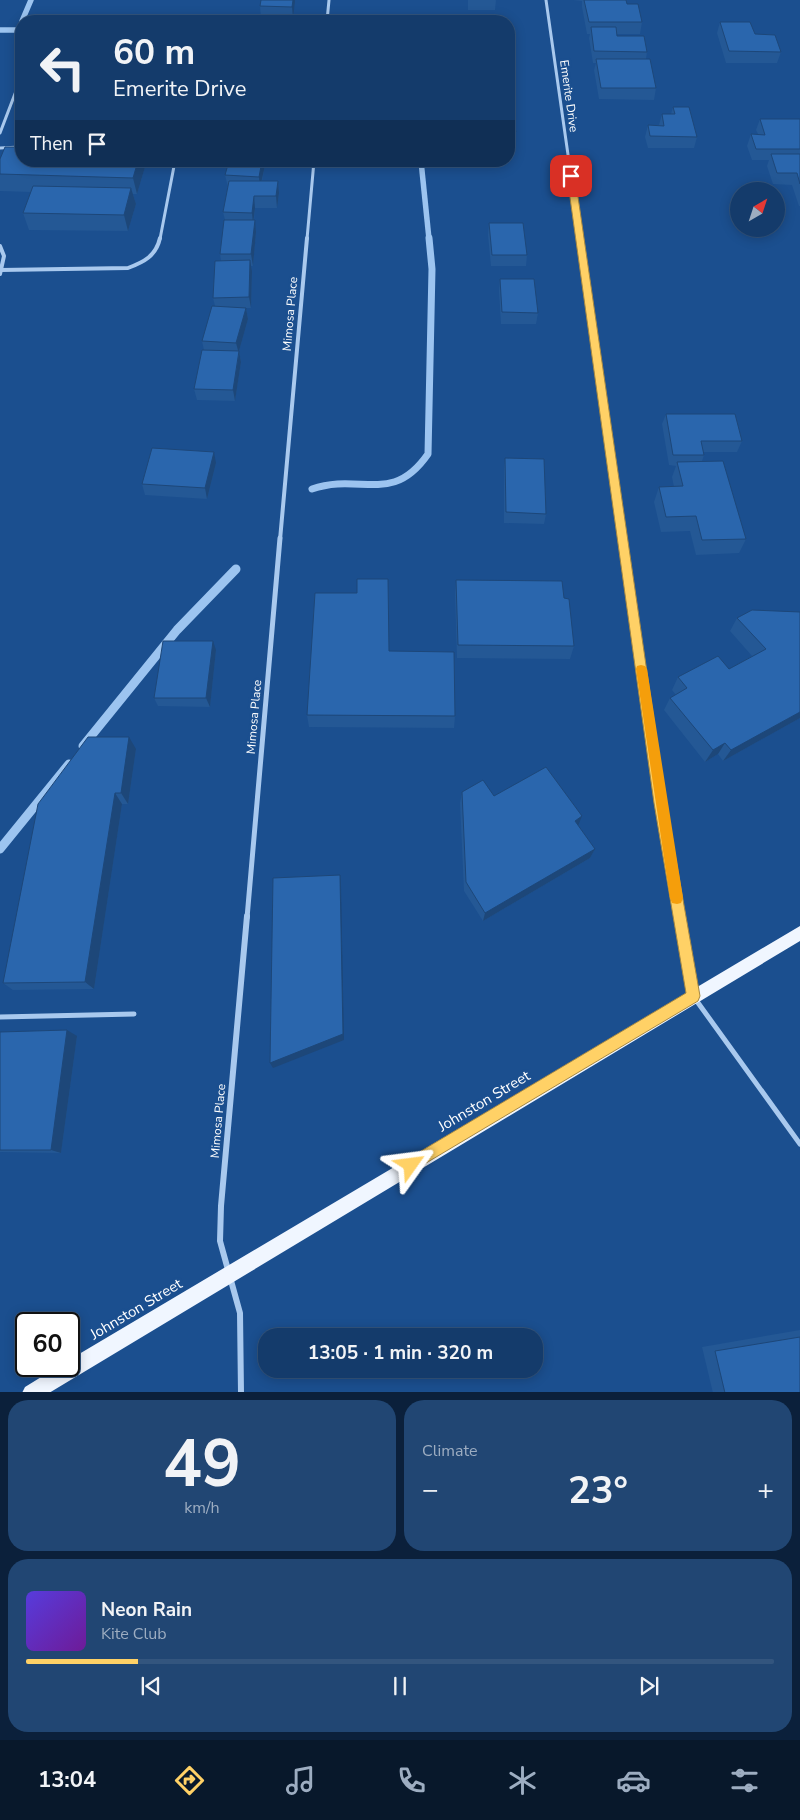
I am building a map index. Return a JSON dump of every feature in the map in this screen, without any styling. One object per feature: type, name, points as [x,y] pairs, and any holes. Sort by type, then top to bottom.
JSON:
[{"type":"main road","name":"Johnston Street","points":[[32,1392],[800,933]]},
{"type":"street","points":[[327,15],[328,0]]},
{"type":"street","name":"Emerite Drive","points":[[546,0],[660,803],[693,996]]},
{"type":"street","points":[[0,134],[15,94]]},
{"type":"street","points":[[0,148],[15,147]]},
{"type":"street","points":[[0,246],[5,253],[5,262],[1,272],[128,268],[146,261],[158,248],[174,167]]},
{"type":"street","name":"Mimosa Place","points":[[242,1392],[240,1313],[220,1241],[221,1206],[313,167]]},
{"type":"lane","points":[[693,996],[800,1144]]},
{"type":"lane","points":[[0,1017],[134,1014]]},
{"type":"building","points":[[261,0],[293,0],[292,7],[260,6]]},
{"type":"building","points":[[584,0],[626,0],[627,4],[638,4],[642,22],[589,22]]},
{"type":"building","points":[[720,22],[750,22],[755,34],[775,35],[781,52],[729,51]]},
{"type":"building","points":[[591,27],[616,27],[617,36],[644,36],[647,52],[594,51]]},
{"type":"building","points":[[596,59],[650,59],[656,88],[601,88]]},
{"type":"building","points":[[673,107],[689,107],[697,137],[650,136],[648,125],[664,126],[662,114],[675,114]]},
{"type":"building","points":[[760,119],[800,119],[800,149],[756,149],[751,134],[765,135]]},
{"type":"building","points":[[5,147],[15,147],[15,167],[136,167],[133,178],[0,174],[0,159]]},
{"type":"building","points":[[771,154],[800,154],[800,184],[797,173],[777,173]]},
{"type":"building","points":[[227,167],[261,167],[259,177],[225,175]]},
{"type":"building","points":[[229,181],[278,181],[276,196],[254,196],[252,213],[223,212]]},
{"type":"building","points":[[33,186],[131,188],[124,215],[23,213]]},
{"type":"building","points":[[224,220],[255,220],[251,254],[220,254]]},
{"type":"building","points":[[489,223],[523,223],[527,255],[492,255]]},
{"type":"building","points":[[250,260],[249,297],[213,298],[215,261]]},
{"type":"building","points":[[500,279],[534,279],[538,313],[502,312]]},
{"type":"building","points":[[212,306],[246,308],[236,343],[202,341]]},
{"type":"building","points":[[202,350],[239,351],[233,390],[194,389]]},
{"type":"building","points":[[666,414],[735,414],[742,441],[701,441],[704,455],[673,455]]},
{"type":"building","points":[[152,448],[214,452],[205,488],[142,484]]},
{"type":"building","points":[[505,458],[544,459],[546,514],[506,512]]},
{"type":"building","points":[[723,461],[746,539],[702,540],[696,516],[666,517],[659,487],[683,486],[677,462]]},
{"type":"building","points":[[357,579],[388,579],[389,651],[454,652],[455,716],[307,715],[315,593],[357,593]]},
{"type":"building","points":[[456,580],[562,581],[564,598],[569,599],[574,646],[458,645]]},
{"type":"building","points":[[752,610],[800,612],[800,712],[731,750],[725,743],[713,750],[670,698],[687,688],[678,677],[718,656],[729,669],[766,649],[737,618]]},
{"type":"building","points":[[163,641],[213,641],[206,698],[154,698]]},
{"type":"building","points":[[88,737],[129,737],[121,793],[115,793],[85,982],[3,983],[38,804]]},
{"type":"building","points":[[546,767],[582,816],[575,821],[595,849],[485,913],[466,882],[462,792],[483,780],[494,796]]},
{"type":"building","points":[[340,875],[343,1034],[270,1063],[273,878]]},
{"type":"building","points":[[67,1030],[51,1150],[0,1150],[0,1032]]},
{"type":"building","points":[[800,1337],[800,1392],[725,1392],[715,1351]]},
{"type":"waterway","points":[[25,15],[31,0]]},
{"type":"waterway","points":[[0,30],[15,30]]},
{"type":"waterway","points":[[422,167],[429,239]]},
{"type":"waterway","points":[[312,489],[329,485],[374,485],[388,483],[401,479],[415,470],[428,454],[432,269],[429,238]]},
{"type":"waterway","points":[[83,746],[177,630],[236,569]]},
{"type":"waterway","points":[[0,849],[69,764]]},
{"type":"slow traffic","points":[[641,669],[660,803],[677,898]]},
{"type":"route","points":[[411,1165],[693,996],[660,803],[571,176]]}]
